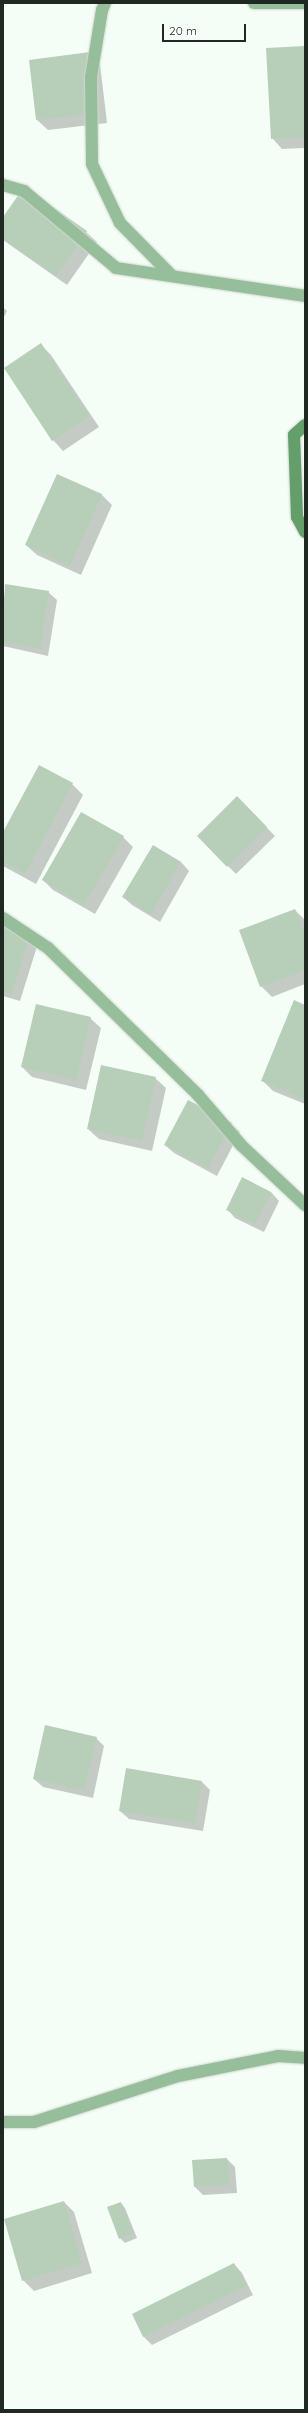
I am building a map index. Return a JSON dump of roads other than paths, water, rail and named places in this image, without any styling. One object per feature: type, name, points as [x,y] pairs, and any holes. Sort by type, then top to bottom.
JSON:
[{"type":"street","points":[[105,3],[102,10],[91,77],[92,164],[120,223],[172,276]]},
{"type":"street","points":[[254,3],[305,3]]},
{"type":"street","points":[[3,185],[24,191],[116,268],[305,296]]},
{"type":"street","points":[[305,425],[294,435],[297,517],[305,532]]},
{"type":"street","points":[[3,918],[48,948],[198,1095],[241,1145],[305,1205]]},
{"type":"street","points":[[3,2122],[34,2122],[178,2076],[278,2056],[305,2058]]}]
